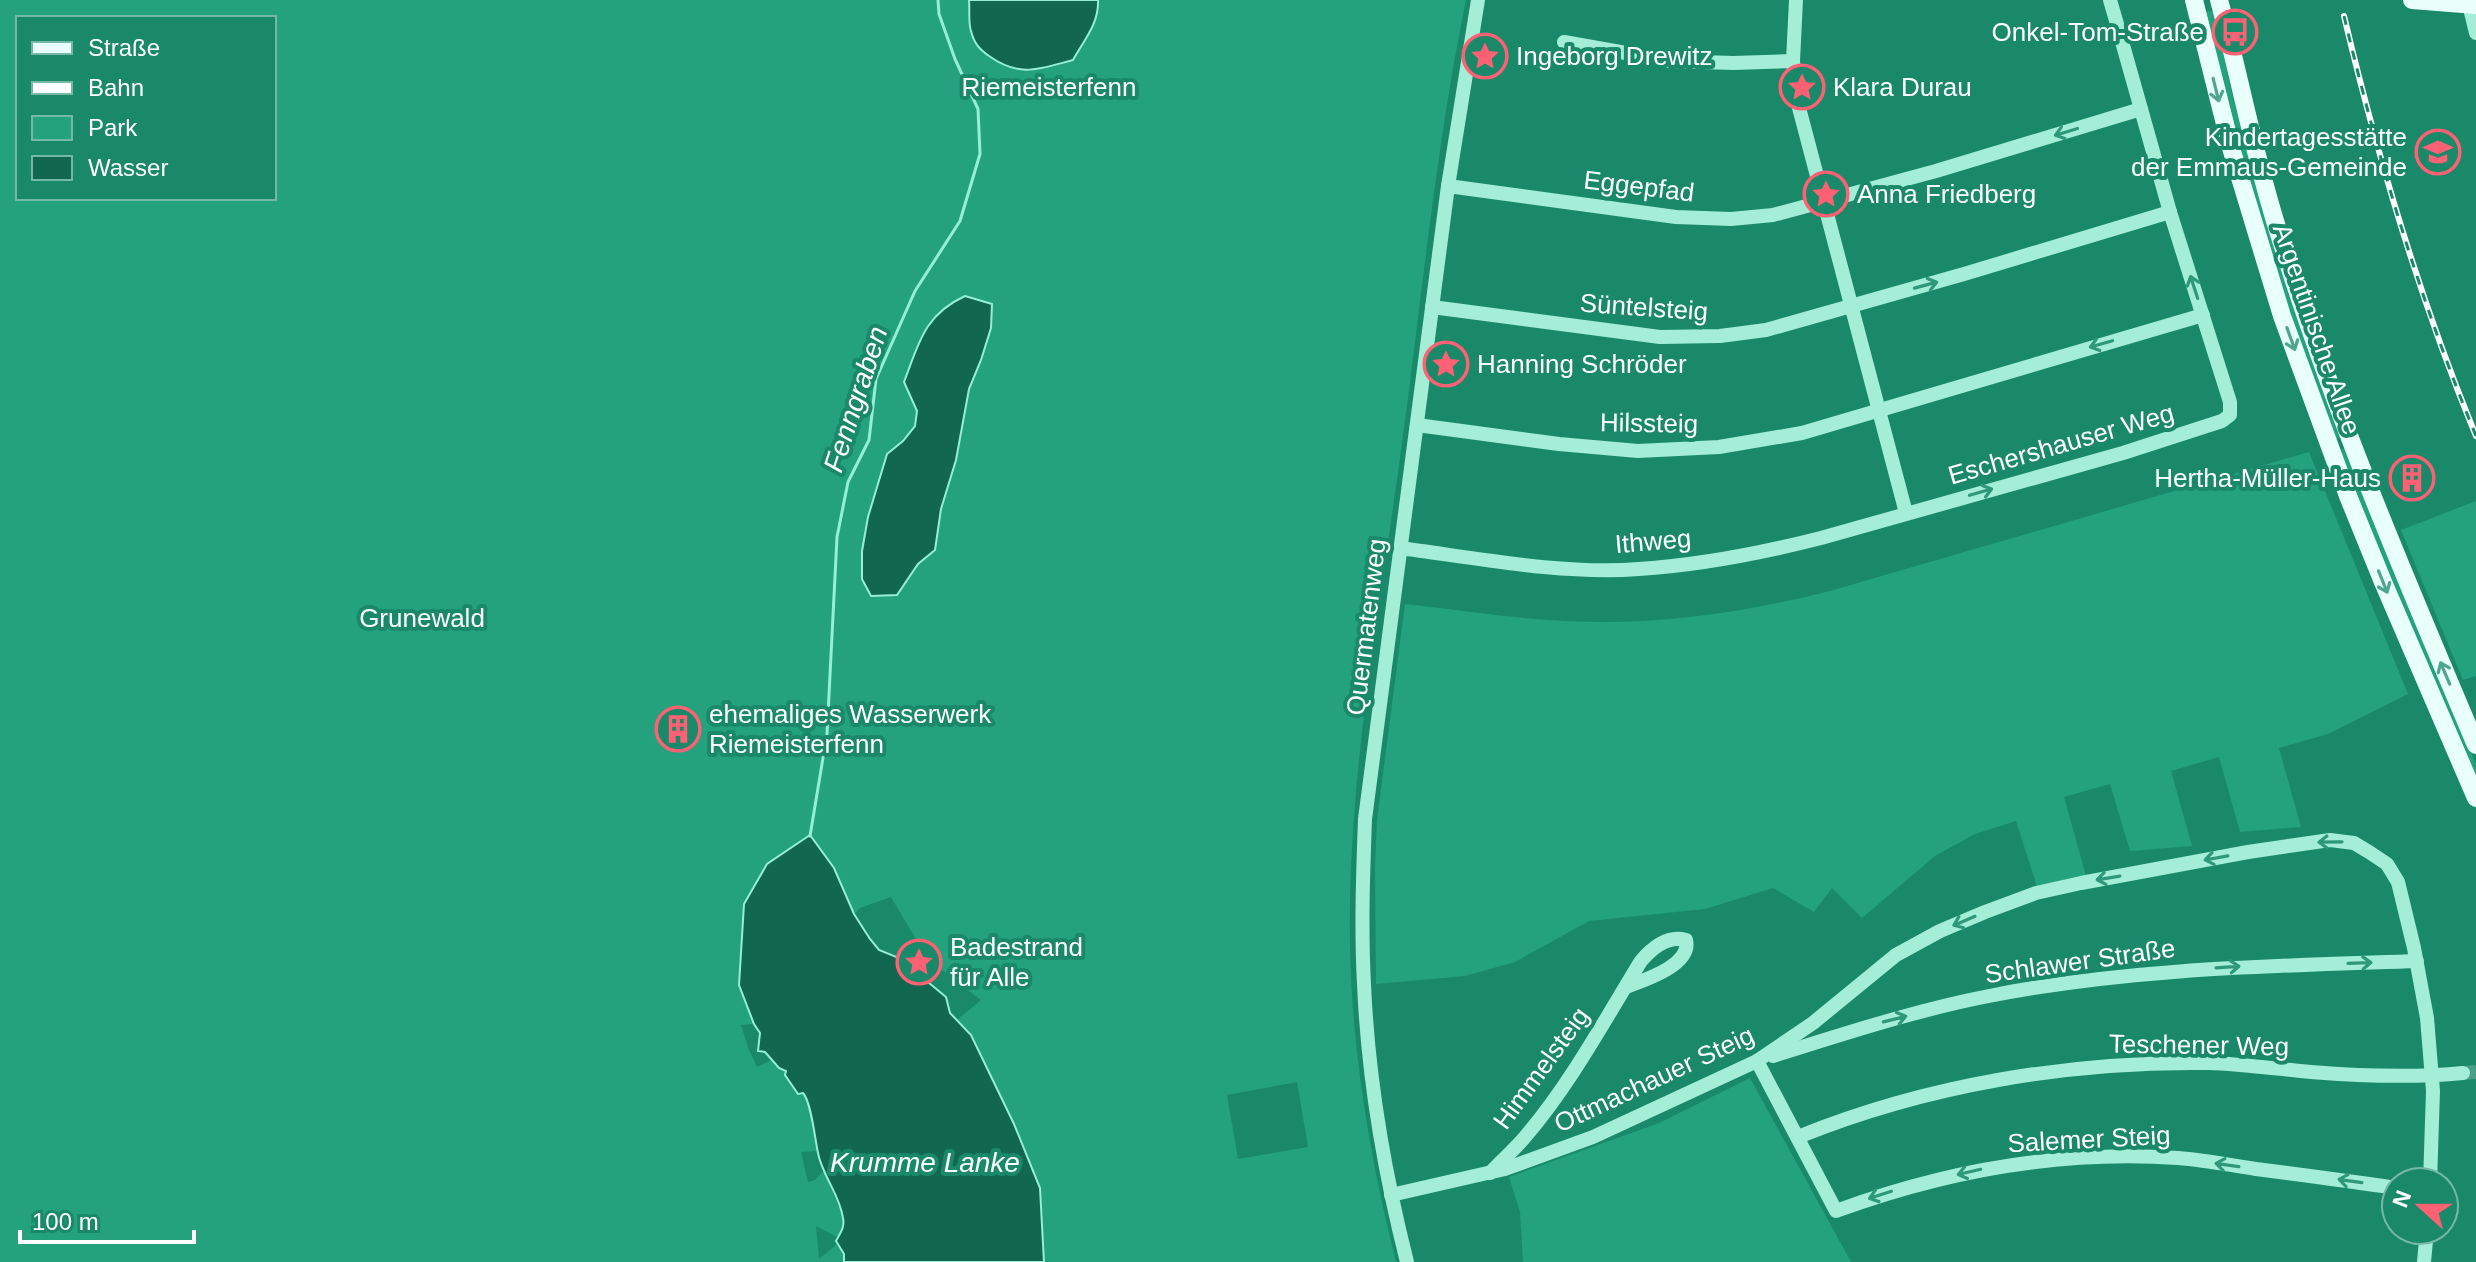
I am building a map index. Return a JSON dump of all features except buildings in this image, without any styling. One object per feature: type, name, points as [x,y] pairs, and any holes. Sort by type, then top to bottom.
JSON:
[{"type":"main road","name":"Argentinische Allee","points":[[2194,0],[2231,148],[2282,316],[2377,567],[2476,798]]},
{"type":"main road","name":"Argentinische Allee","points":[[2219,0],[2251,139],[2310,327],[2362,473],[2476,745]]},
{"type":"main road","points":[[2412,0],[2471,3]]},
{"type":"street","name":"Quermatenweg","points":[[1407,1262],[1391,1195],[1370,1055],[1362,913],[1365,819],[1448,186],[1478,0]]},
{"type":"street","points":[[1796,0],[1793,61],[1798,104],[1906,513]]},
{"type":"street","name":"Eschershauser Weg","points":[[1906,513],[2123,453],[2222,421],[2230,415],[2230,402],[2170,212],[2110,0]]},
{"type":"street","points":[[2471,3],[2476,33]]},
{"type":"street","points":[[1564,42],[1671,61],[1793,61]]},
{"type":"street","points":[[1824,201],[1936,171],[2141,109]]},
{"type":"street","name":"Eggepfad","points":[[1448,186],[1676,217],[1773,215],[1824,201]]},
{"type":"street","points":[[1850,306],[2170,212]]},
{"type":"street","name":"Süntelsteig","points":[[1432,307],[1605,331],[1690,337],[1766,330],[1850,306]]},
{"type":"street","points":[[1878,410],[2203,315]]},
{"type":"street","name":"Hilssteig","points":[[1417,425],[1638,451],[1719,447],[1761,441],[1802,433],[1878,410]]},
{"type":"street","name":"Ithweg","points":[[1400,548],[1564,568],[1639,570],[1784,548],[1906,513]]},
{"type":"street","name":"Ottmachauer Steig","points":[[1391,1195],[1489,1173],[1593,1137],[1757,1061],[1813,1023],[1896,955],[1940,931],[2036,893],[2190,862],[2330,840],[2354,843],[2387,864],[2398,882],[2417,961]]},
{"type":"street","points":[[2417,961],[2427,1018],[2432,1076],[2430,1166]]},
{"type":"street","name":"Schlawer Straße","points":[[1757,1061],[1877,1024],[2004,993],[2096,979],[2259,965],[2417,961]]},
{"type":"street","name":"Himmelsteig","points":[[1489,1173],[1540,1118],[1585,1054],[1626,987]]},
{"type":"street","points":[[1757,1061],[1798,1137]]},
{"type":"street","name":"Teschener Weg","points":[[1798,1137],[1832,1123],[1949,1090],[2104,1066],[2211,1063],[2360,1075],[2463,1073]]},
{"type":"street","name":"Salemer Steig","points":[[1798,1137],[1836,1211],[1885,1193],[1977,1170],[2031,1162],[2101,1158],[2179,1158],[2380,1186]]},
{"type":"green space","name":"Grunewald","points":[[0,0],[1466,0],[1438,166],[1367,694],[1350,883],[1354,1026],[1371,1145],[1396,1262],[1044,1262],[1040,1188],[971,1035],[957,1020],[981,1000],[938,967],[917,941],[891,897],[860,908],[854,914],[834,868],[744,904],[739,985],[754,1024],[741,1025],[757,1067],[772,1060],[786,1071],[785,1076],[798,1094],[803,1092],[809,1103],[818,1151],[801,1152],[808,1182],[815,1180],[824,1170],[843,1217],[842,1233],[837,1237],[816,1226],[819,1259],[836,1245],[845,1254],[844,1262],[0,1262]],"holes":[[[1297,1082],[1308,1147],[1238,1159],[1227,1095]]]},
{"type":"green space","points":[[2202,11],[2214,11],[2252,171],[2342,437],[2334,440],[2258,220]]},
{"type":"green space","points":[[2346,448],[2438,678],[2476,764],[2476,783],[2453,734],[2338,451]]},
{"type":"green space","points":[[2309,452],[2408,694],[2328,734],[2279,748],[2301,827],[2240,832],[2219,757],[2171,771],[2192,846],[2130,851],[2110,784],[2064,797],[2086,876],[2038,890],[2016,821],[1975,834],[1935,856],[1862,918],[1832,888],[1814,912],[1773,888],[1705,909],[1589,921],[1515,962],[1465,976],[1376,984],[1377,820],[1405,604],[1524,618],[1598,622],[1665,620],[1764,606],[1830,591]]},
{"type":"green space","points":[[2476,501],[2476,676],[2463,680],[2401,530]]},
{"type":"green space","points":[[1750,1078],[1851,1262],[1523,1262],[1520,1212],[1509,1177],[1659,1123]]},
{"type":"water","points":[[969,0],[1098,0],[1098,9],[1086,39],[1073,60],[1030,70],[1000,63],[980,48],[970,27]]},
{"type":"water","points":[[965,296],[992,304],[991,328],[969,389],[956,460],[941,509],[935,550],[918,564],[897,595],[871,596],[862,579],[862,551],[868,517],[887,454],[915,426],[917,411],[904,382],[919,343],[932,321]]},
{"type":"water","name":"Krumme Lanke","points":[[810,835],[834,868],[854,914],[870,939],[879,950],[899,958],[946,997],[950,1013],[971,1035],[1014,1124],[1040,1188],[1044,1262],[844,1262],[844,1254],[836,1241],[843,1225],[841,1210],[820,1161],[806,1097],[803,1093],[798,1094],[785,1075],[786,1071],[779,1068],[765,1052],[758,1051],[760,1033],[739,985],[744,904],[767,864]]},
{"type":"waterway","name":"Fenngraben","points":[[810,836],[827,734],[837,537],[848,482],[869,440],[876,379],[915,291],[960,221],[980,154],[978,109],[955,59],[939,14],[938,0]]},
{"type":"tunnel","points":[[2463,1073],[2476,1072]]},
{"type":"railway","points":[[2344,16],[2402,229],[2476,436]]},
{"type":"place","name":"Onkel-Tom-Straße","points":[[2235,32]]},
{"type":"place","name":"Ingeborg Drewitz","points":[[1485,56]]},
{"type":"place","name":"Klara Durau","points":[[1802,87]]},
{"type":"place","name":"Kindertagesstätte der Emmaus-Gemeinde","points":[[2438,152]]},
{"type":"place","name":"Anna Friedberg","points":[[1826,194]]},
{"type":"place","name":"Hanning Schröder","points":[[1446,364]]},
{"type":"place","name":"Hertha-Müller-Haus","points":[[2412,478]]},
{"type":"place","name":"ehemaliges Wasserwerk Riemeisterfenn","points":[[678,729]]},
{"type":"place","name":"Badestrand für Alle","points":[[919,962]]},
{"type":"park label","name":"Riemeisterfenn","points":[[1049,87]]}]
